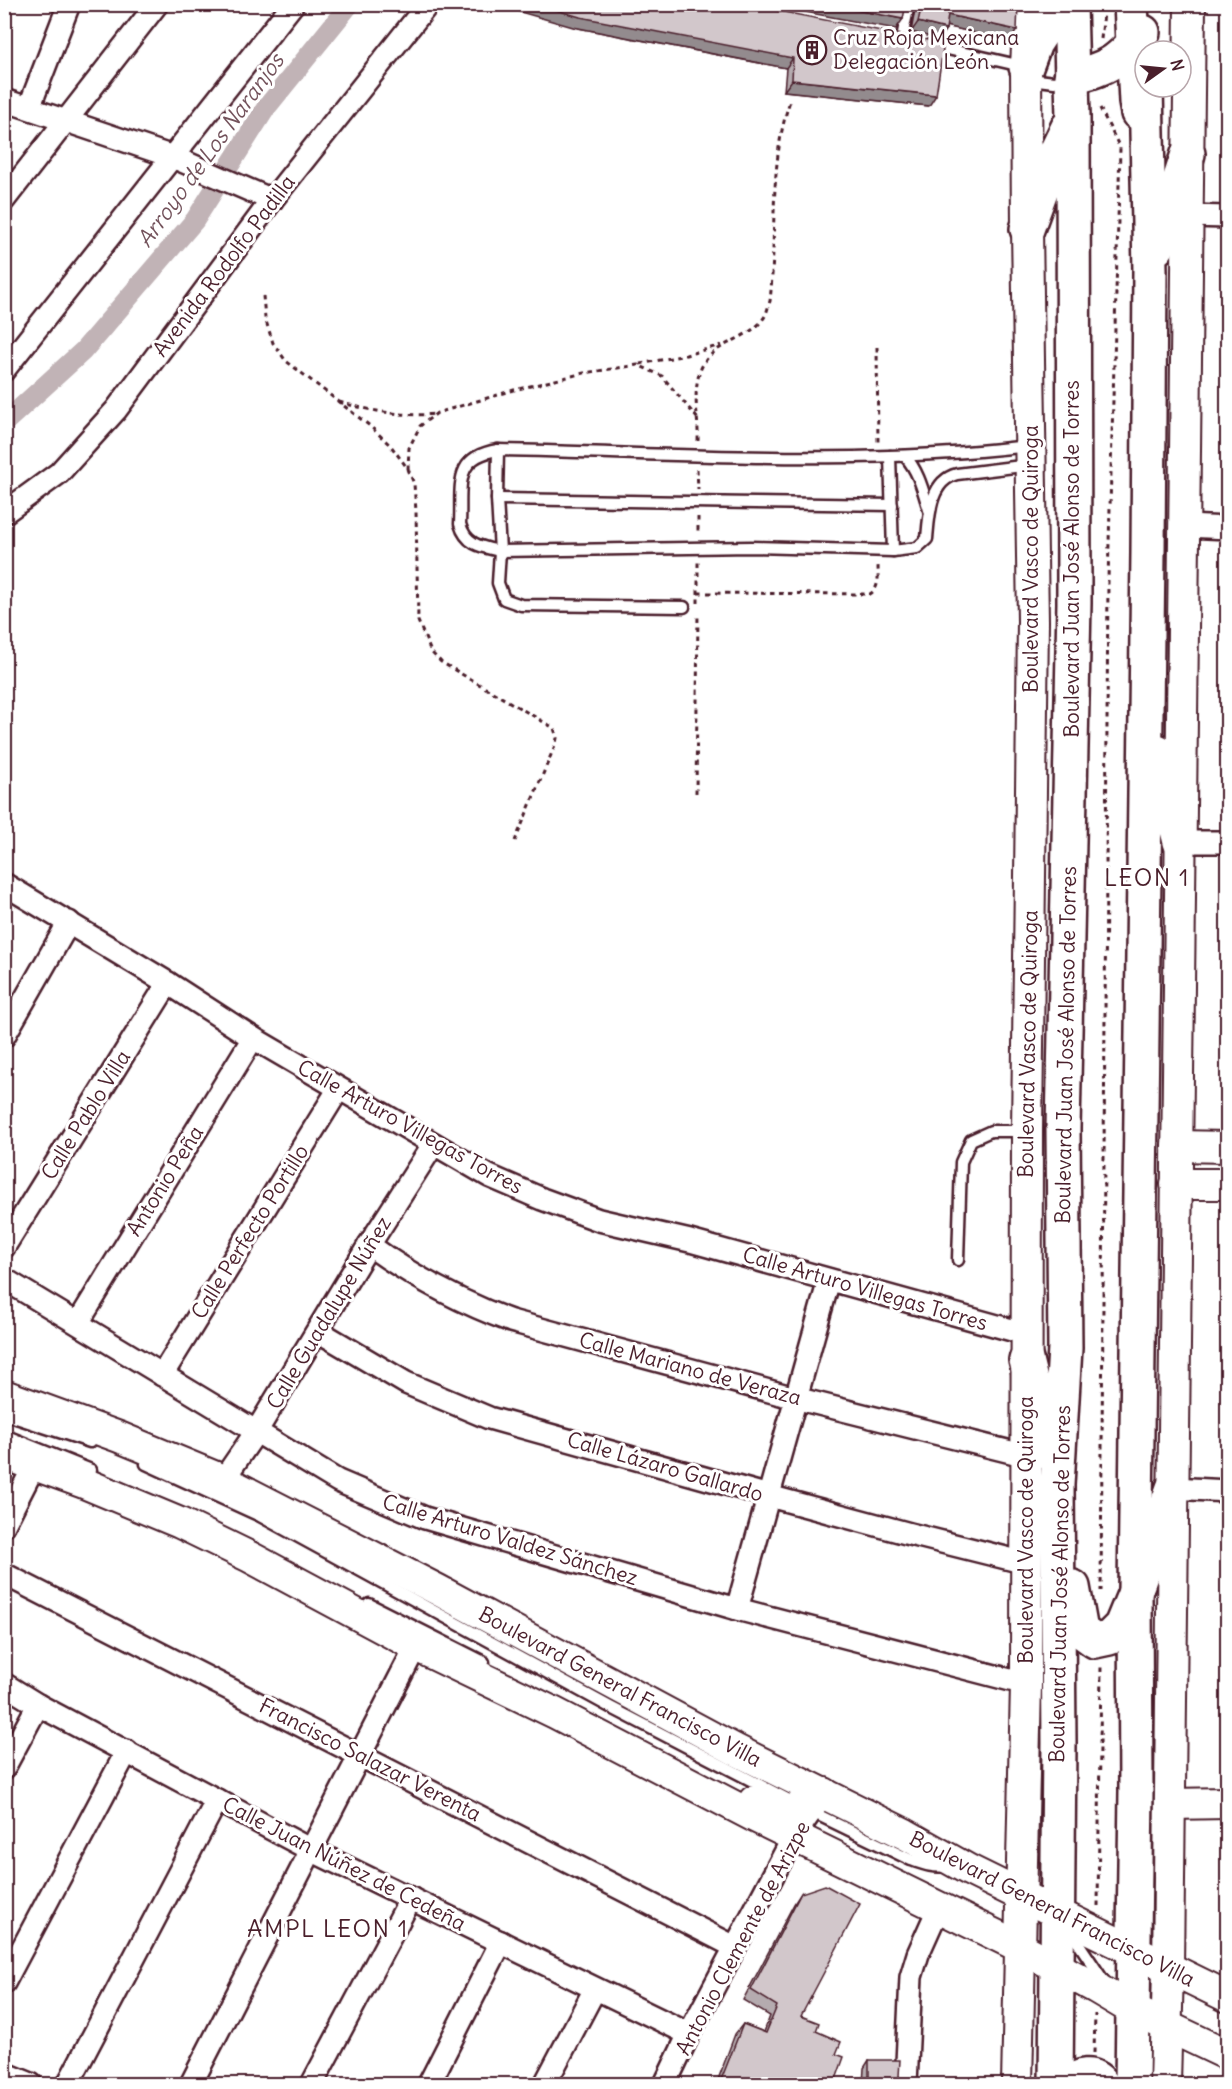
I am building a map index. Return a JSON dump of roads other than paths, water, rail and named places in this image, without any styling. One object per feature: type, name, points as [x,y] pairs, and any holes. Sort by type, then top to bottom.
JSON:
[{"type":"main road","points":[[1026,67],[1035,42],[1061,4]]},
{"type":"main road","name":"Boulevard Juan José Alonso de Torres","points":[[1056,2085],[1059,1743],[1057,1485],[1065,1348],[1063,1117],[1074,603],[1073,117],[1084,74],[1070,4]]},
{"type":"main road","points":[[1084,74],[1110,64],[1140,26]]},
{"type":"main road","points":[[1140,26],[1136,102],[1148,159]]},
{"type":"main road","points":[[1132,2085],[1117,2007],[1134,1951],[1137,1791],[1135,1592],[1150,270],[1146,99]]},
{"type":"main road","points":[[1027,229],[1053,158],[1073,117]]},
{"type":"main road","points":[[1150,270],[1188,154]]},
{"type":"main road","points":[[1145,707],[1180,842]]},
{"type":"main road","points":[[1026,1347],[1066,1531],[1078,1621],[1081,1631],[1088,1638],[1101,1641],[1109,1638],[1121,1626],[1173,1488]]},
{"type":"street","points":[[29,108],[69,4]]},
{"type":"street","points":[[4,200],[157,4]]},
{"type":"street","points":[[4,370],[293,4]]},
{"type":"street","name":"Avenida Rodolfo Padilla","points":[[4,513],[59,473],[116,410],[272,200],[429,4]]},
{"type":"street","name":"Boulevard Vasco de Quiroga","points":[[1017,2085],[1026,1684],[1027,1131],[1033,621],[1027,229],[1026,67],[1029,4]]},
{"type":"street","points":[[1164,2085],[1168,1969],[1180,842],[1186,526],[1190,4]]},
{"type":"street","points":[[4,100],[68,120],[173,158],[272,200]]},
{"type":"street","points":[[1188,216],[1227,217]]},
{"type":"street","points":[[1186,526],[1227,528]]},
{"type":"street","points":[[1180,842],[1227,842]]},
{"type":"street","name":"Calle Arturo Villegas Torres","points":[[4,884],[168,983],[338,1090],[489,1176],[599,1220],[690,1241],[829,1280],[1026,1347]]},
{"type":"street","points":[[4,1036],[69,922]]},
{"type":"street","name":"Calle Pablo Villa","points":[[4,1248],[168,983]]},
{"type":"street","name":"Antonio Peña","points":[[78,1323],[253,1038]]},
{"type":"street","name":"Calle Perfecto Portillo","points":[[162,1375],[338,1090]]},
{"type":"street","name":"Calle Guadalupe Núñez","points":[[223,1480],[256,1432],[369,1245],[433,1145]]},
{"type":"street","points":[[1177,1146],[1227,1147]]},
{"type":"street","points":[[1176,1184],[1227,1184]]},
{"type":"street","name":"Calle Mariano de Veraza","points":[[369,1245],[448,1295],[511,1321],[795,1398],[1027,1455]]},
{"type":"street","name":"Calle Arturo Valdez Sánchez","points":[[4,1279],[338,1481],[425,1518],[737,1609],[1026,1684]]},
{"type":"street","points":[[737,1609],[829,1280]]},
{"type":"street","name":"Calle Lázaro Gallardo","points":[[318,1331],[405,1383],[489,1418],[769,1496],[1026,1563]]},
{"type":"street","name":"Boulevard General Francisco Villa","points":[[4,1395],[119,1437],[223,1480],[438,1590],[734,1749],[810,1813],[939,1907],[1056,1966],[1117,2007],[1166,2026],[1227,2056]]},
{"type":"street","points":[[4,1454],[35,1464],[169,1519],[250,1557],[417,1646],[615,1744],[643,1750],[773,1810],[783,1813],[792,1811],[810,1813]]},
{"type":"street","points":[[4,1525],[35,1464]]},
{"type":"street","points":[[1173,1488],[1227,1491]]},
{"type":"street","name":"Francisco Salazar Verenta","points":[[4,1574],[735,1947]]},
{"type":"street","points":[[191,2085],[417,1646]]},
{"type":"street","name":"Calle Juan Núñez de Cedeña","points":[[4,1684],[38,1705],[311,1850],[689,2034]]},
{"type":"street","points":[[4,1768],[38,1705]]},
{"type":"street","points":[[4,1983],[127,1751]]},
{"type":"street","points":[[68,2085],[217,1800]]},
{"type":"street","points":[[1170,1804],[1227,1803]]},
{"type":"street","name":"Boulevard General Francisco Villa","points":[[810,1813],[905,1834],[1022,1897],[1227,1997]]},
{"type":"street","name":"Antonio Clemente de Arizpe","points":[[665,2085],[735,1947],[810,1813]]},
{"type":"street","points":[[963,1866],[988,1864],[1006,1853],[1022,1839]]},
{"type":"street","points":[[312,2085],[411,1899]]},
{"type":"street","points":[[906,2085],[911,1977],[918,1954],[939,1907]]},
{"type":"street","points":[[429,2085],[501,1942]]},
{"type":"street","points":[[545,2085],[595,1989]]},
{"type":"street","points":[[1172,2085],[1180,2067],[1188,2061],[1227,2056]]},
{"type":"street","points":[[4,2073],[31,2085]]},
{"type":"lane","points":[[890,36],[907,39],[909,4]]},
{"type":"lane","points":[[972,9],[993,12],[999,8],[999,4]]},
{"type":"lane","points":[[924,43],[1026,67],[1038,80],[1054,82],[1084,74]]},
{"type":"lane","points":[[498,450],[812,457],[906,456],[986,451],[1030,456],[950,476],[940,483],[929,510],[925,543],[917,548],[893,551],[751,547],[500,551],[477,546],[470,542],[462,532],[460,524],[462,472],[466,464],[483,452],[498,450]]},
{"type":"lane","points":[[498,450],[497,499],[500,551],[498,584],[504,599],[521,605],[684,607]]},
{"type":"lane","points":[[890,456],[893,551]]},
{"type":"lane","points":[[906,456],[914,466],[921,482],[929,510]]},
{"type":"lane","points":[[497,499],[892,505]]},
{"type":"lane","points":[[958,1260],[961,1162],[971,1140],[991,1131],[1027,1131]]},
{"type":"lane","points":[[4,1414],[104,1447]]},
{"type":"lane","points":[[4,1435],[101,1474]]},
{"type":"lane","points":[[134,1459],[260,1516],[810,1813]]},
{"type":"lane","points":[[354,1597],[496,1669]]},
{"type":"lane","points":[[520,1683],[555,1713]]},
{"type":"lane","points":[[1056,1912],[1080,1945],[1117,2007],[1097,2082]]},
{"type":"waterway","name":"Arroyo de Los Naranjos","points":[[4,423],[83,351],[195,220],[266,108],[350,4]]},
{"type":"place","name":"Cruz Roja Mexicana Delegación León","points":[[812,50]]},
{"type":"district","name":"LEON 1","points":[[1147,878]]},
{"type":"district","name":"AMPL LEON 1","points":[[328,1929]]}]
